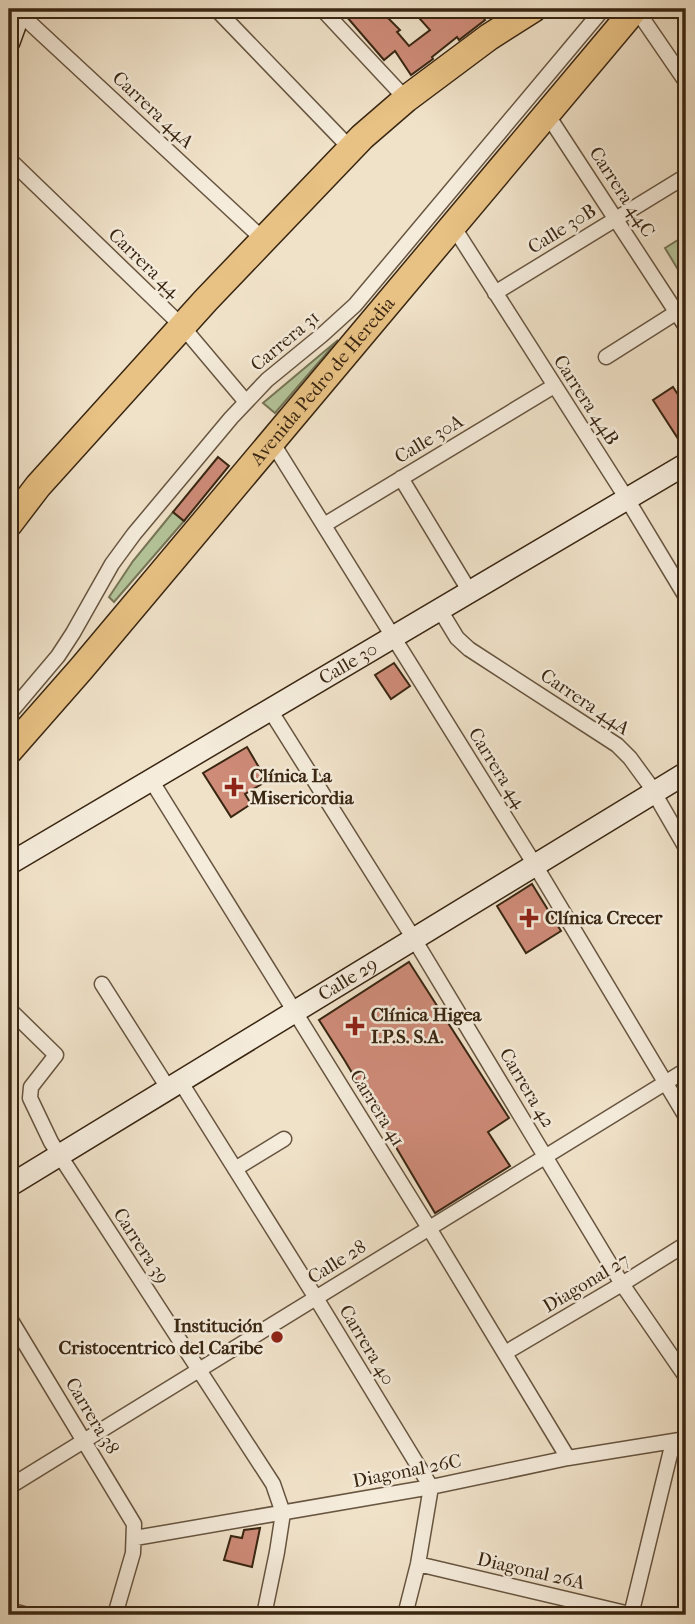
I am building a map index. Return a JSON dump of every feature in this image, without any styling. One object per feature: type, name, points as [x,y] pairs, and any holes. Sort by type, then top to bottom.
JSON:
[{"type":"highway","points":[[9,524],[38,486],[182,326],[351,149],[501,17],[533,9]]},
{"type":"highway","name":"Avenida Pedro de Heredia","points":[[9,751],[81,669],[635,9]]},
{"type":"street","points":[[216,9],[351,149]]},
{"type":"street","points":[[322,9],[406,99]]},
{"type":"street","name":"Carrera 31","points":[[9,714],[58,656],[112,564],[134,534],[267,380],[355,304],[603,9]]},
{"type":"street","points":[[635,9],[686,82]]},
{"type":"street","points":[[9,42],[19,10]]},
{"type":"street","name":"Carrera 44A","points":[[19,10],[264,240]]},
{"type":"street","name":"Carrera 44C","points":[[547,114],[686,327]]},
{"type":"street","name":"Carrera 44","points":[[9,159],[182,326],[246,402]]},
{"type":"street","name":"Calle 30B","points":[[495,293],[686,176]]},
{"type":"street","name":"Carrera 44B","points":[[453,226],[627,499],[686,597]]},
{"type":"street","points":[[606,357],[677,312]]},
{"type":"street","name":"Calle 30A","points":[[324,524],[554,386]]},
{"type":"street","name":"Carrera 44","points":[[272,442],[535,865],[686,1117]]},
{"type":"street","name":"Calle 30","points":[[9,864],[686,464]]},
{"type":"street","points":[[401,478],[470,592]]},
{"type":"street","name":"Carrera 44A","points":[[440,610],[457,638],[470,649],[617,745],[630,758],[654,793],[686,848]]},
{"type":"street","name":"Carrera 42","points":[[270,710],[414,939],[622,1284],[685,1373]]},
{"type":"street","name":"Calle 29","points":[[9,1186],[686,773]]},
{"type":"street","name":"Carrera 41","points":[[151,780],[568,1458]]},
{"type":"street","name":"Carrera 40","points":[[102,984],[235,1169],[431,1487]]},
{"type":"street","name":"Carrera 39","points":[[9,1009],[56,1055],[31,1087],[30,1098],[59,1155],[273,1484],[283,1513]]},
{"type":"street","name":"Calle 28","points":[[9,1487],[686,1070]]},
{"type":"street","points":[[235,1169],[284,1139]]},
{"type":"street","name":"Diagonal 27","points":[[505,1353],[686,1244]]},
{"type":"street","name":"Carrera 38","points":[[9,1317],[134,1524],[135,1538]]},
{"type":"street","points":[[632,1615],[679,1441]]},
{"type":"street","name":"Diagonal 26C","points":[[135,1538],[431,1487],[568,1458],[679,1441]]},
{"type":"street","points":[[405,1615],[418,1564],[431,1487]]},
{"type":"street","points":[[264,1615],[283,1513]]},
{"type":"street","points":[[115,1615],[135,1538]]},
{"type":"street","name":"Diagonal 26A","points":[[418,1564],[632,1615]]},
{"type":"street","points":[[9,1610],[27,1615]]},
{"type":"green space","points":[[686,235],[686,283],[665,248]]},
{"type":"green space","points":[[338,340],[275,413],[263,403]]},
{"type":"green space","points":[[173,512],[184,521],[114,602],[109,597],[133,561]]},
{"type":"building","points":[[340,9],[391,9],[385,15],[400,30],[397,32],[409,46],[430,30],[411,9],[477,9],[485,20],[459,40],[457,37],[411,75],[395,51],[384,60]]},
{"type":"building","points":[[673,387],[686,407],[686,451],[653,400]]},
{"type":"building","points":[[218,457],[229,466],[184,521],[173,512]]},
{"type":"building","points":[[394,663],[410,686],[391,699],[375,675]]},
{"type":"building","name":"Clínica La Misericordia","points":[[247,747],[267,781],[245,794],[251,804],[231,817],[203,773]]},
{"type":"building","name":"Clínica Crecer","points":[[532,884],[561,931],[526,953],[497,906]]},
{"type":"building","points":[[409,962],[509,1118],[488,1132],[510,1166],[435,1213],[319,1020]]},
{"type":"building","points":[[260,1528],[252,1567],[224,1560],[231,1536],[242,1538],[244,1530]]},
{"type":"place","name":"Clínica La Misericordia","points":[[234,787]]},
{"type":"place","name":"Clínica Crecer","points":[[529,918]]},
{"type":"place","name":"Clínica Higea I.P.S. S.A.","points":[[355,1026]]},
{"type":"place","name":"Institución Cristocentrico del Caribe","points":[[277,1337]]}]
